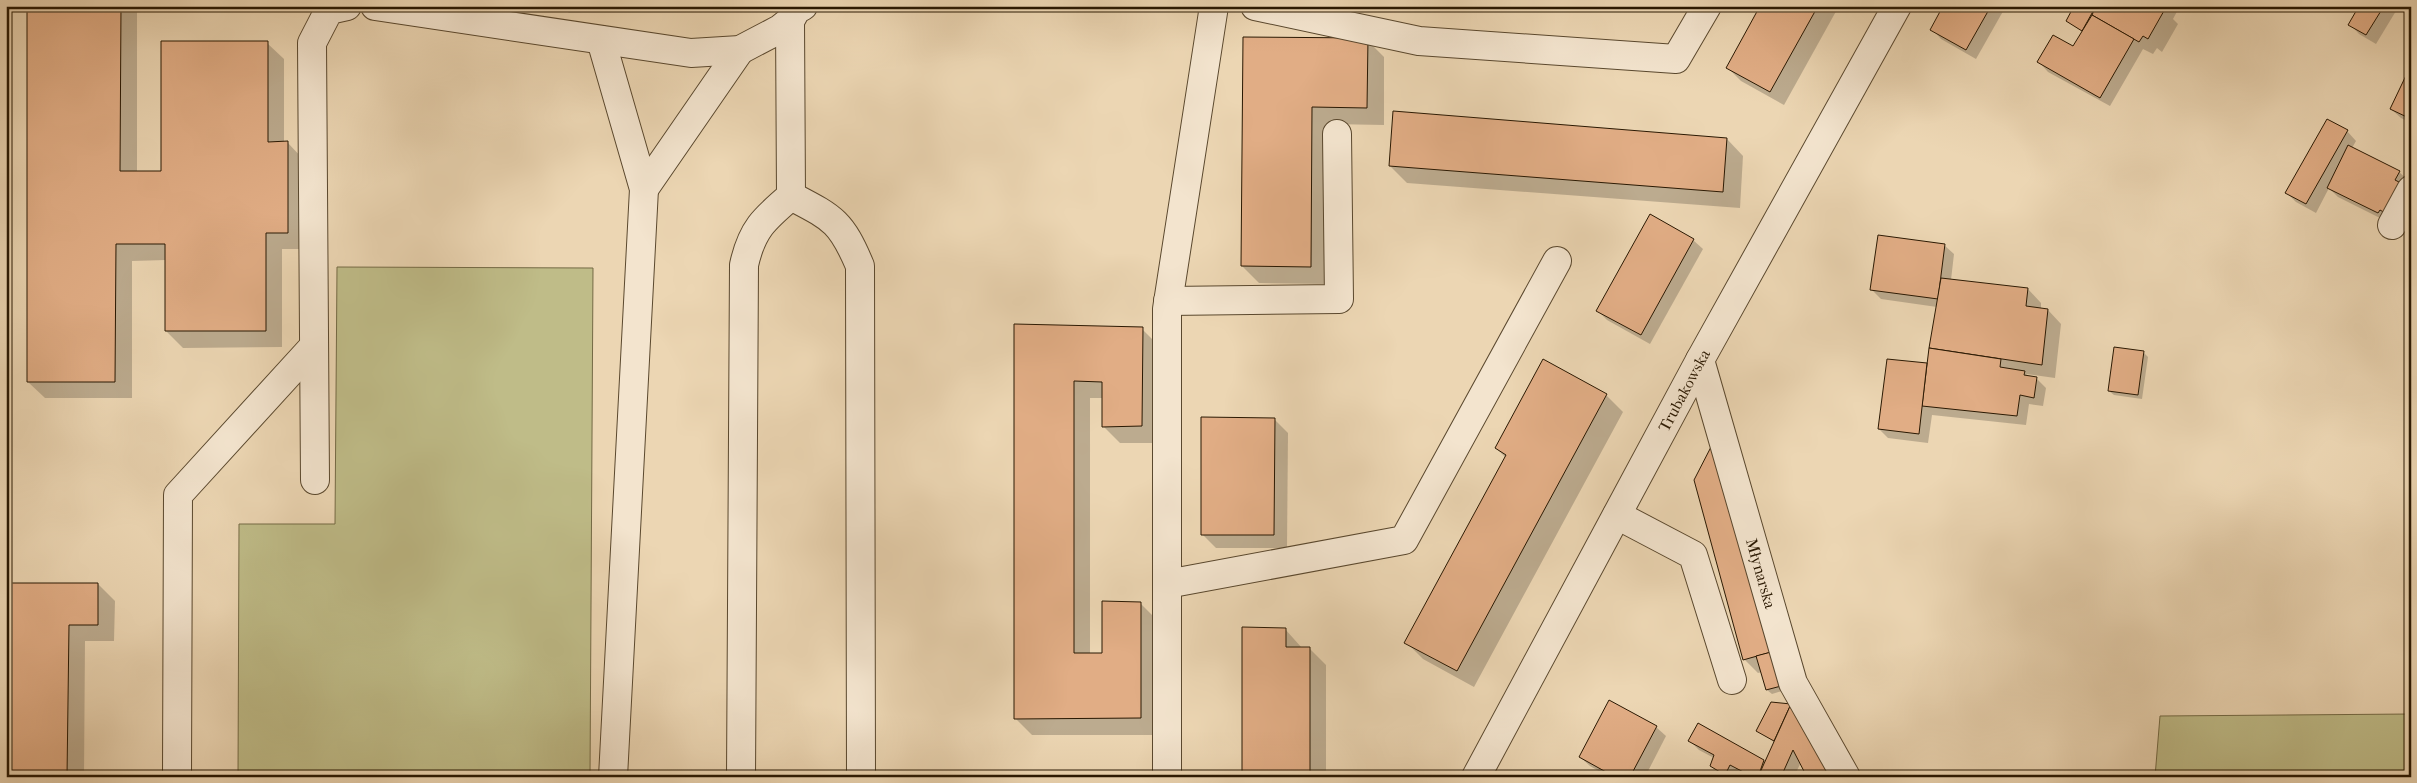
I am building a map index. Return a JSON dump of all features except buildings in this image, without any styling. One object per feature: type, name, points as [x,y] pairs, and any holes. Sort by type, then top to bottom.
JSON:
[{"type":"street","points":[[315,480],[312,43],[329,10],[347,6]]},
{"type":"street","points":[[375,6],[691,53],[740,50],[780,29],[796,11]]},
{"type":"street","points":[[1167,777],[1168,301],[1214,6]]},
{"type":"street","points":[[1255,6],[1419,41],[1676,59],[1708,6]]},
{"type":"street","name":"Trubakowska","points":[[1476,777],[1700,360],[1897,6]]},
{"type":"street","points":[[741,777],[744,265],[750,242],[766,217],[791,196],[796,11]]},
{"type":"street","points":[[601,40],[644,189],[613,777]]},
{"type":"street","points":[[644,189],[740,50]]},
{"type":"street","points":[[1168,301],[1339,299],[1337,134]]},
{"type":"street","points":[[2392,226],[2411,190]]},
{"type":"street","points":[[791,196],[828,215],[847,235],[860,266],[861,777]]},
{"type":"street","points":[[1167,584],[1404,540],[1557,261]]},
{"type":"street","points":[[177,777],[178,495],[314,346]]},
{"type":"street","name":"Młynarska","points":[[1700,360],[1793,683],[1846,777]]},
{"type":"street","points":[[1617,515],[1693,555],[1732,680]]},
{"type":"shaded area","points":[[337,267],[593,268],[590,777],[238,777],[239,524],[335,524]]},
{"type":"shaded area","points":[[2411,714],[2411,777],[2155,777],[2160,716]]}]
